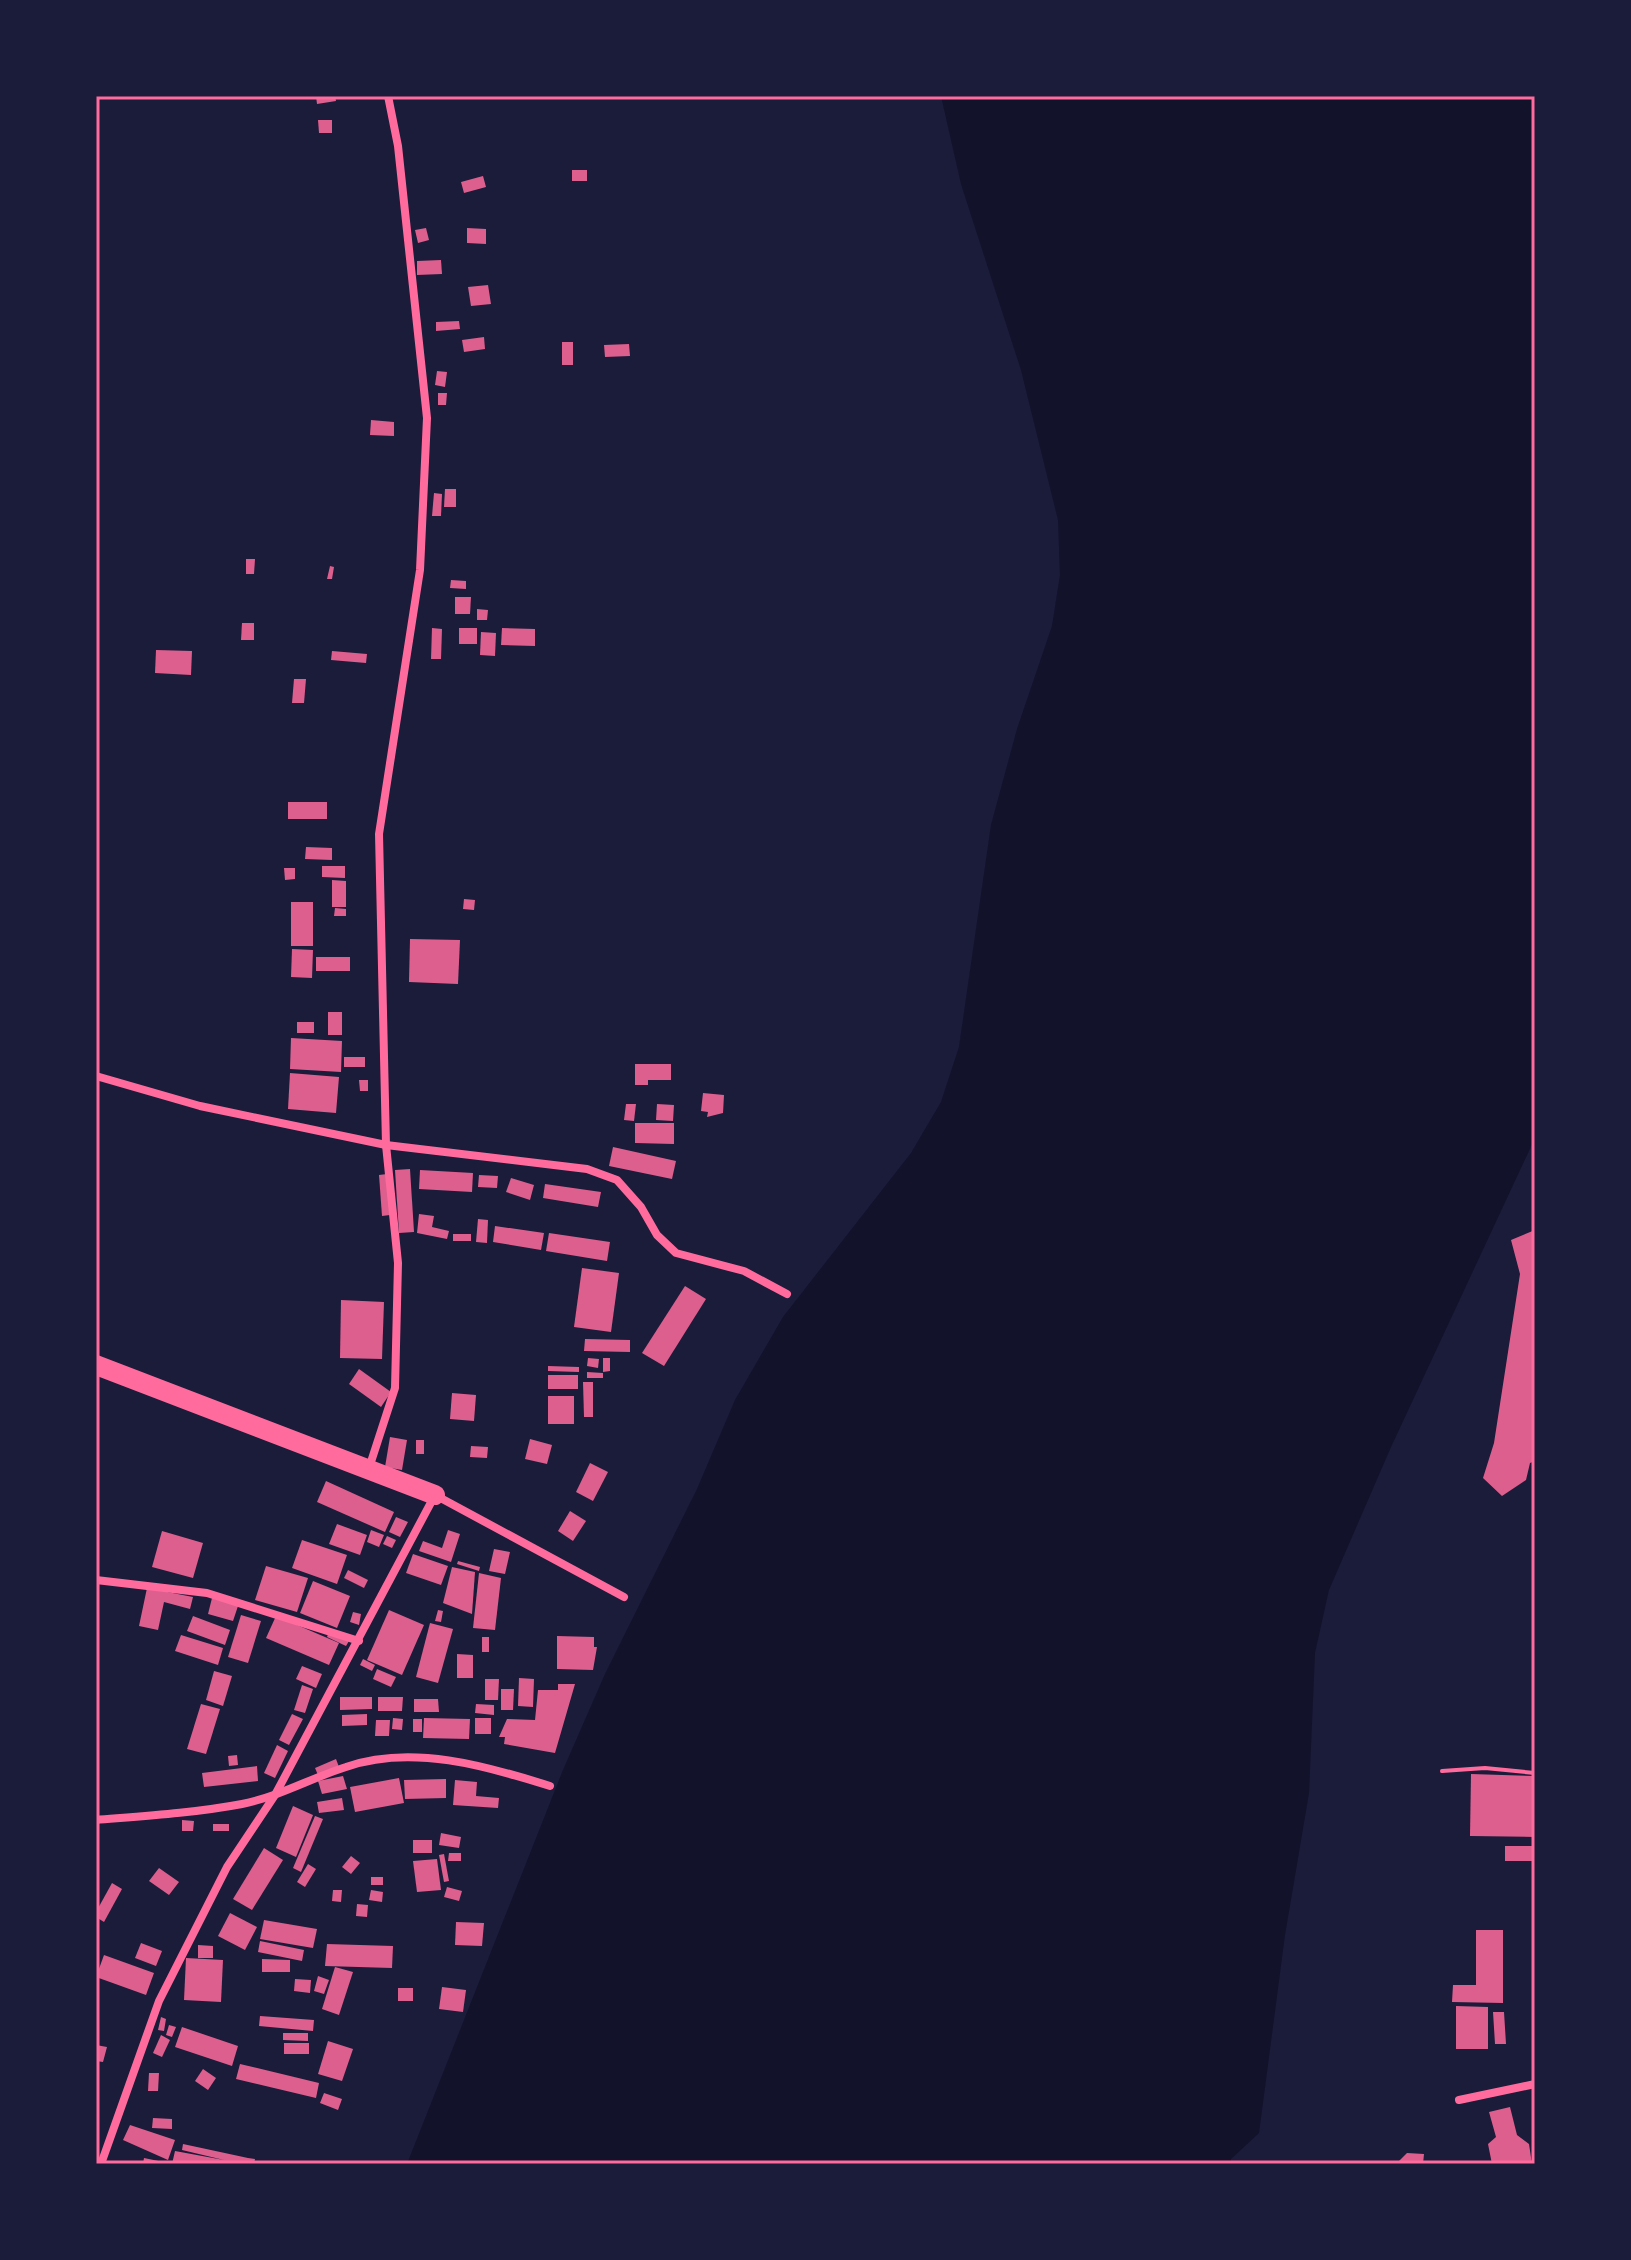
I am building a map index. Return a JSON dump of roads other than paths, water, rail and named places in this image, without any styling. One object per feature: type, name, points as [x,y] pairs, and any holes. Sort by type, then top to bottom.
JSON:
[{"type":"main road","points":[[96,1365],[179,1394],[435,1495]]},
{"type":"street","points":[[368,1471],[395,1388],[398,1263],[386,1145],[379,834],[420,570],[427,418],[398,146],[388,96]]},
{"type":"street","points":[[96,1076],[200,1106],[386,1145],[587,1169],[617,1180],[641,1207],[657,1235],[676,1253],[744,1271],[787,1294]]},
{"type":"street","points":[[101,2164],[159,2001],[227,1867],[275,1795],[435,1495],[624,1597]]},
{"type":"street","points":[[96,1580],[207,1593],[359,1641]]},
{"type":"street","points":[[96,1820],[244,1804],[349,1765],[386,1759],[435,1759],[502,1771],[550,1786]]},
{"type":"street","points":[[1459,2100],[1535,2084]]}]
